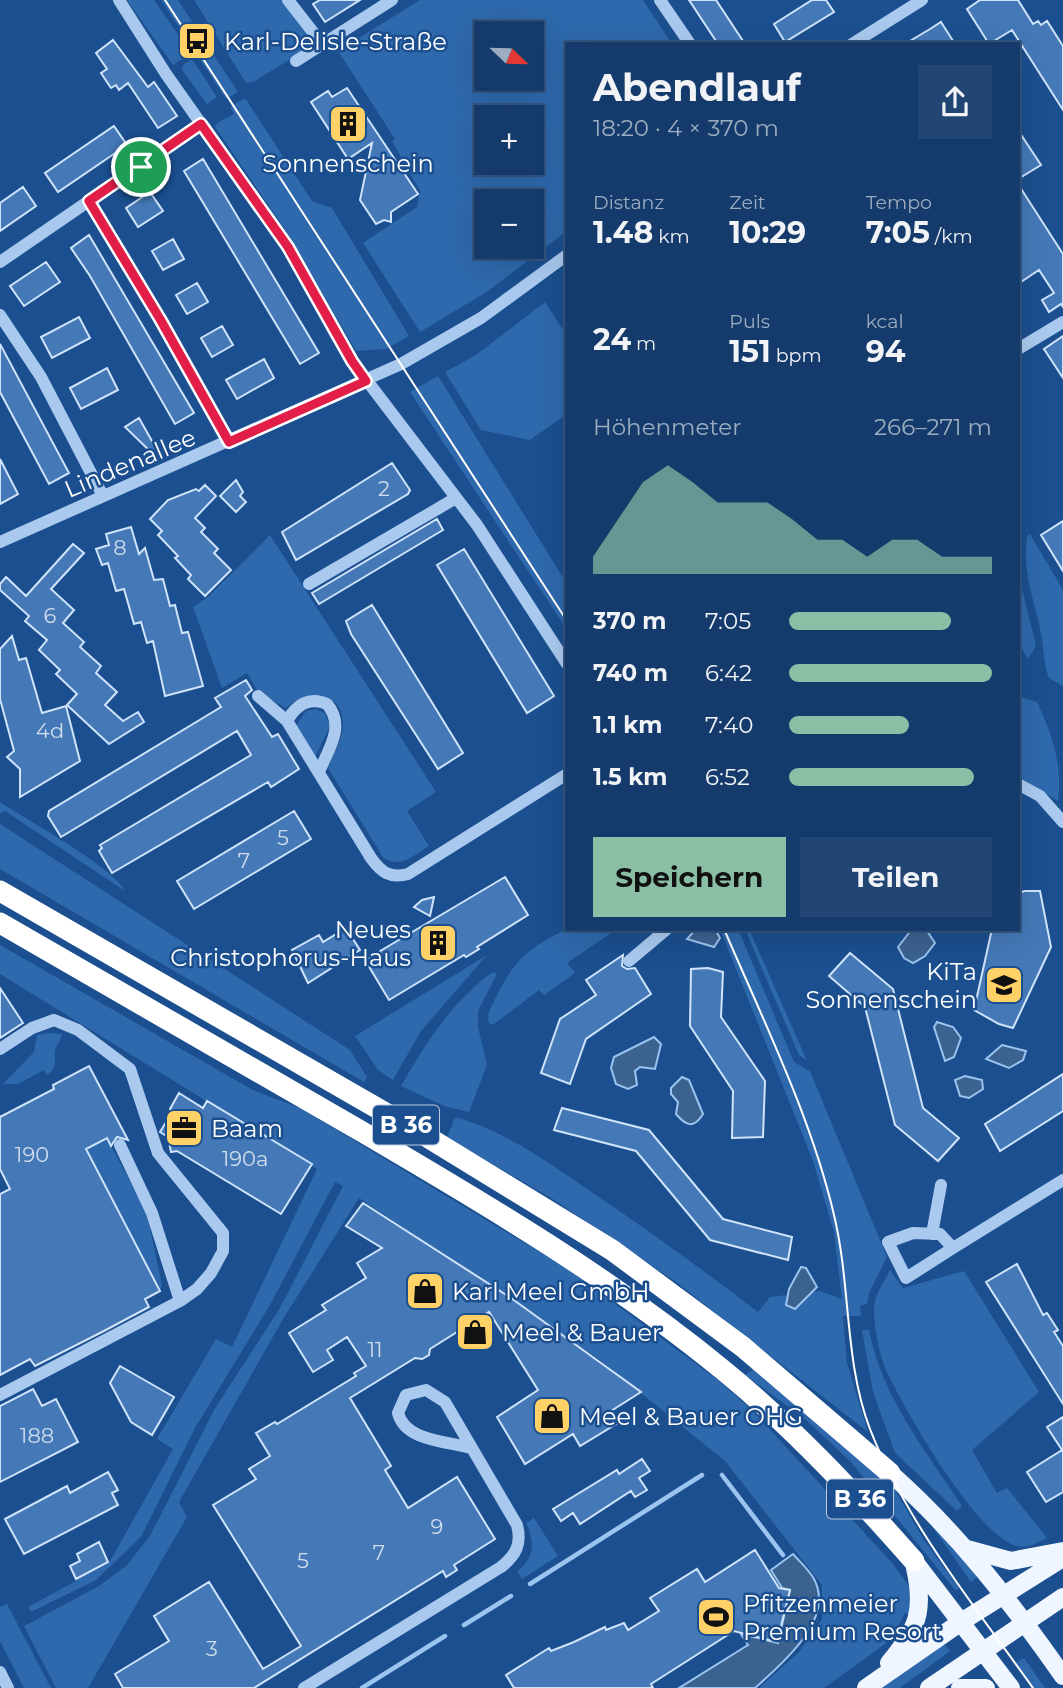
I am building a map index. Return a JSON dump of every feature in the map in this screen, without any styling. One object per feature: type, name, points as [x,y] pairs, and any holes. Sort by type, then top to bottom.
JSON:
[{"type":"highway","name":"B 36","points":[[0,891],[429,1138],[612,1250],[743,1347],[890,1473]]},
{"type":"highway","name":"B 36","points":[[0,923],[401,1155],[594,1273],[724,1371],[794,1433],[853,1491],[914,1561]]},
{"type":"highway","points":[[0,936],[37,944]]},
{"type":"main road","name":"B 36","points":[[890,1473],[967,1549],[1026,1621],[1063,1676]]},
{"type":"main road","points":[[967,1549],[1011,1561],[1063,1551]]},
{"type":"main road","points":[[870,1685],[961,1622],[1063,1558]]},
{"type":"main road","name":"B 36","points":[[914,1561],[1011,1688]]},
{"type":"main road","points":[[870,1685],[902,1648],[918,1618],[919,1587],[914,1561]]},
{"type":"main road","points":[[929,1688],[982,1649],[1063,1597]]},
{"type":"main road","points":[[960,1688],[986,1688]]},
{"type":"street","points":[[119,0],[201,124],[288,247],[352,361],[456,498],[565,661]]},
{"type":"street","points":[[288,0],[323,45]]},
{"type":"street","points":[[296,61],[393,0]]},
{"type":"street","points":[[660,0],[689,42]]},
{"type":"street","points":[[855,42],[922,0]]},
{"type":"street","points":[[0,262],[201,124]]},
{"type":"street","points":[[89,201],[160,319],[229,442]]},
{"type":"street","name":"Lindenallee","points":[[0,542],[366,381],[481,318],[565,256]]},
{"type":"street","points":[[0,315],[41,377],[103,496]]},
{"type":"street","points":[[1020,348],[1063,322]]},
{"type":"street","points":[[309,584],[456,498]]},
{"type":"street","points":[[258,696],[287,720],[380,870],[399,876],[408,874],[565,775]]},
{"type":"street","points":[[287,720],[298,706],[309,701],[327,704],[335,715],[335,734],[319,772]]},
{"type":"street","points":[[1020,785],[1040,796],[1063,822]]},
{"type":"street","points":[[629,961],[665,931]]},
{"type":"street","points":[[0,1049],[32,1028],[54,1020],[78,1030],[130,1069],[158,1153],[223,1233],[223,1251],[211,1273],[197,1289],[180,1301],[0,1395]]},
{"type":"street","points":[[120,1145],[152,1213],[180,1301]]},
{"type":"street","points":[[953,1248],[940,1234],[913,1233],[888,1242],[906,1278],[1063,1180]]},
{"type":"street","points":[[932,1234],[941,1185]]},
{"type":"street","points":[[304,1688],[501,1567],[515,1553],[520,1543],[517,1525],[444,1402],[426,1390],[406,1395],[398,1413],[404,1427],[414,1433],[471,1448]]},
{"type":"street","points":[[0,1672],[8,1688]]},
{"type":"shaded area","points":[[127,0],[154,0],[191,53],[173,65]]},
{"type":"shaded area","points":[[161,0],[178,0],[238,92],[226,99]]},
{"type":"shaded area","points":[[194,0],[284,0],[313,36],[310,47],[253,82],[246,83]]},
{"type":"shaded area","points":[[420,0],[643,0],[671,42],[565,42],[565,233],[544,248],[544,189],[474,189],[474,259],[530,259],[488,291],[420,332],[363,243],[417,207],[420,191],[392,141],[395,139],[338,51]]},
{"type":"shaded area","points":[[192,59],[217,97],[207,104],[182,70],[183,65]]},
{"type":"shaded area","points":[[245,98],[312,201],[332,208],[409,336],[386,349],[356,351],[286,231],[215,127],[217,123],[234,114],[230,107]]},
{"type":"shaded area","points":[[545,302],[565,333],[565,415],[530,440],[481,430],[445,372],[476,355]]},
{"type":"shaded area","points":[[438,376],[565,581],[565,627],[410,392]]},
{"type":"shaded area","points":[[1030,534],[1063,590],[1063,686],[1049,678],[1046,669],[1026,565],[1027,536]]},
{"type":"shaded area","points":[[270,535],[436,792],[407,811],[429,846],[406,860],[395,862],[383,857],[328,768],[343,730],[342,713],[337,705],[330,699],[313,696],[294,702],[286,708],[259,693],[247,673],[222,688],[193,607],[209,596]]},
{"type":"shaded area","points":[[1020,580],[1036,646],[1028,659],[1020,646]]},
{"type":"shaded area","points":[[1020,697],[1037,702],[1047,726],[1058,763],[1058,801],[1020,778]]},
{"type":"shaded area","points":[[315,709],[325,713],[330,726],[314,759],[296,726],[306,711]]},
{"type":"shaded area","points":[[0,802],[104,869],[125,891],[5,811],[0,814]]},
{"type":"shaded area","points":[[0,824],[350,1050],[367,1077],[364,1082],[0,869]]},
{"type":"shaded area","points":[[565,930],[614,931],[567,963],[575,973],[544,995],[539,990],[494,1024],[490,1024],[490,1009],[509,974],[524,956],[542,942]]},
{"type":"shaded area","points":[[694,931],[716,931],[720,938],[714,947],[687,939]]},
{"type":"shaded area","points":[[721,931],[739,931],[794,1062],[810,1071],[887,1257],[869,1293],[867,1304],[860,1306],[861,1316],[843,1316],[847,1363],[868,1432],[676,1282],[551,1198],[447,1138],[455,1117],[524,1147],[695,1264],[758,1312],[770,1297],[820,1291],[842,1299],[834,1232],[813,1161]]},
{"type":"shaded area","points":[[746,931],[750,931],[807,1061],[799,1055]]},
{"type":"shaded area","points":[[910,931],[927,931],[935,943],[925,956],[913,963],[904,958],[898,947]]},
{"type":"shaded area","points":[[0,945],[253,1090],[300,1108],[568,1269],[718,1380],[753,1411],[893,1564],[911,1589],[914,1615],[905,1613],[892,1639],[824,1688],[759,1688],[799,1652],[822,1619],[822,1585],[725,1461],[600,1360],[359,1198],[283,1319],[179,1502],[187,1517],[88,1688],[56,1688],[24,1626],[99,1586],[126,1566],[150,1536],[214,1410],[280,1308],[343,1186],[335,1182],[271,1303],[195,1428],[141,1537],[96,1580],[31,1612],[28,1607],[109,1563],[173,1449],[157,1439],[216,1339],[232,1347],[317,1169],[0,974]]},
{"type":"shaded area","points":[[487,955],[421,1031],[393,1080],[378,1070],[355,1036]]},
{"type":"shaded area","points":[[493,972],[497,974],[478,1011],[478,1027],[487,1065],[469,1112],[444,1106],[401,1086],[452,1009]]},
{"type":"shaded area","points":[[937,1022],[953,1027],[961,1038],[954,1057],[945,1061],[934,1027]]},
{"type":"shaded area","points":[[62,1034],[55,1050],[53,1070],[47,1075],[44,1070],[18,1084],[3,1084],[34,1052],[37,1035]]},
{"type":"shaded area","points":[[654,1037],[661,1044],[655,1069],[640,1067],[635,1071],[637,1085],[628,1089],[616,1084],[611,1068],[614,1057]]},
{"type":"shaded area","points":[[1002,1045],[1026,1051],[1023,1060],[1009,1068],[986,1059]]},
{"type":"shaded area","points":[[965,1076],[982,1080],[983,1089],[969,1098],[960,1096],[955,1080]]},
{"type":"shaded area","points":[[682,1077],[689,1080],[703,1114],[693,1124],[683,1121],[676,1114],[678,1102],[671,1094],[671,1088]]},
{"type":"shaded area","points":[[107,1138],[147,1214],[162,1285],[160,1291],[86,1149]]},
{"type":"shaded area","points":[[801,1267],[806,1268],[817,1287],[795,1309],[786,1305],[789,1289]]},
{"type":"shaded area","points":[[890,1270],[903,1288],[964,1271],[1039,1392],[972,1450],[997,1493],[1007,1488],[1047,1538],[1020,1547],[999,1536],[962,1496],[909,1414],[884,1365],[876,1333],[874,1304]]},
{"type":"shaded area","points":[[862,1330],[869,1330],[884,1378],[906,1422],[962,1506],[957,1511],[895,1453],[873,1392]]},
{"type":"shaded area","points":[[754,1369],[894,1488],[924,1540],[959,1588],[956,1591],[851,1462],[806,1420],[745,1375]]},
{"type":"shaded area","points":[[925,1516],[978,1576],[971,1582]]},
{"type":"shaded area","points":[[534,1518],[558,1556],[522,1579],[517,1571],[527,1561],[532,1549],[526,1523]]},
{"type":"shaded area","points":[[793,1554],[814,1579],[819,1595],[818,1610],[802,1640],[755,1688],[679,1688],[748,1645],[741,1634],[778,1643],[790,1590],[782,1588],[771,1570]]},
{"type":"shaded area","points":[[7,1604],[51,1688],[24,1688],[0,1641],[0,1607]]},
{"type":"shaded area","points":[[944,1644],[950,1651],[900,1688],[881,1688]]},
{"type":"shaded area","points":[[1024,1658],[1045,1688],[1031,1688],[1014,1664]]},
{"type":"building","points":[[320,0],[360,0],[325,22],[313,4]]},
{"type":"building","points":[[689,0],[716,0],[744,42],[717,42]]},
{"type":"building","points":[[812,0],[826,0],[834,12],[785,42],[774,24]]},
{"type":"building","points":[[980,0],[1018,0],[1033,24],[1038,21],[1041,25],[1047,21],[1063,46],[1063,110],[1012,30],[988,42],[967,9]]},
{"type":"building","points":[[941,22],[954,42],[908,42]]},
{"type":"building","points":[[113,40],[148,87],[154,82],[177,116],[158,128],[128,83],[119,90],[116,85],[111,88],[101,73],[107,69],[96,53]]},
{"type":"building","points":[[347,88],[418,194],[391,212],[391,222],[384,220],[376,224],[360,200],[372,143],[348,159],[311,102],[328,91],[332,97]]},
{"type":"building","points":[[114,126],[127,145],[58,192],[45,173]]},
{"type":"building","points":[[1020,133],[1041,165],[1020,178]]},
{"type":"building","points":[[203,159],[319,353],[300,364],[184,171]]},
{"type":"building","points":[[23,187],[36,206],[0,231],[0,203]]},
{"type":"building","points":[[1020,187],[1063,254],[1063,307],[1061,304],[1049,312],[1042,300],[1054,293],[1039,270],[1020,283]]},
{"type":"building","points":[[150,192],[163,211],[138,227],[126,208]]},
{"type":"building","points":[[89,235],[194,413],[175,424],[90,276],[71,248]]},
{"type":"building","points":[[173,239],[184,259],[163,270],[152,251]]},
{"type":"building","points":[[46,262],[60,282],[24,306],[10,286]]},
{"type":"building","points":[[197,283],[208,302],[187,314],[176,295]]},
{"type":"building","points":[[79,317],[90,338],[52,358],[41,337]]},
{"type":"building","points":[[222,326],[233,345],[212,357],[201,338]]},
{"type":"building","points":[[1063,336],[1063,378],[1044,349]]},
{"type":"building","points":[[0,344],[69,473],[49,484],[0,392]]},
{"type":"building","points":[[264,359],[274,378],[237,399],[226,380]]},
{"type":"building","points":[[107,368],[118,390],[81,409],[70,388]]},
{"type":"building","points":[[139,418],[161,457],[158,459],[125,427]]},
{"type":"building","points":[[0,459],[18,494],[0,504]]},
{"type":"building","points":[[392,463],[410,490],[408,494],[296,560],[282,532]]},
{"type":"building","points":[[236,480],[243,492],[240,496],[246,502],[236,512],[220,496]]},
{"type":"building","points":[[205,485],[216,496],[195,518],[205,528],[201,532],[218,549],[214,553],[231,570],[205,596],[188,579],[191,575],[158,535],[162,531],[150,519],[168,500],[196,489],[199,491]]},
{"type":"building","points":[[437,519],[443,530],[319,604],[312,593]]},
{"type":"building","points":[[1063,521],[1063,571],[1041,535]]},
{"type":"building","points":[[131,527],[139,554],[145,548],[154,580],[163,579],[170,606],[175,605],[182,633],[188,632],[203,686],[165,696],[153,641],[147,643],[141,622],[134,624],[124,589],[116,591],[108,563],[102,565],[96,549],[109,545],[106,534]]},
{"type":"building","points":[[73,544],[84,553],[51,589],[74,610],[63,623],[84,642],[80,647],[101,666],[96,673],[117,692],[105,705],[123,721],[138,712],[144,722],[109,744],[67,705],[77,694],[56,674],[60,670],[39,650],[47,640],[25,621],[29,616],[0,590],[0,584],[6,577],[26,596]]},
{"type":"building","points":[[464,549],[554,696],[527,713],[437,565]]},
{"type":"building","points":[[372,605],[463,753],[438,769],[351,634],[346,621]]},
{"type":"building","points":[[12,636],[19,660],[26,658],[42,713],[66,706],[80,761],[20,797],[20,769],[7,757],[14,751],[0,699],[0,649]]},
{"type":"building","points":[[246,680],[252,690],[245,696],[272,737],[278,734],[299,769],[271,787],[268,782],[112,873],[99,851],[102,848],[100,845],[251,755],[237,731],[61,837],[48,816],[49,811],[221,707],[215,698]]},
{"type":"building","points":[[294,811],[311,839],[194,909],[177,881]]},
{"type":"building","name":"Neues Christophorus-Haus","points":[[505,877],[528,915],[477,947],[479,949],[466,957],[464,955],[389,1000],[365,960]]},
{"type":"building","points":[[1040,891],[1051,947],[1013,1028],[999,1024],[974,1010],[992,931],[1020,931],[1020,892]]},
{"type":"building","points":[[434,897],[430,916],[414,907],[422,900]]},
{"type":"building","points":[[346,928],[360,950],[308,983],[292,950],[319,935],[323,942]]},
{"type":"building","points":[[850,953],[893,989],[923,1108],[959,1138],[938,1161],[895,1125],[865,1007],[829,976]]},
{"type":"building","points":[[623,955],[622,966],[627,969],[635,968],[651,994],[586,1039],[570,1084],[541,1073],[560,1019],[596,995],[586,980]]},
{"type":"building","points":[[708,968],[723,972],[721,1017],[765,1081],[763,1137],[732,1138],[733,1091],[690,1026],[691,969]]},
{"type":"building","points":[[0,988],[23,1023],[0,1038]]},
{"type":"building","points":[[89,1066],[128,1140],[117,1137],[111,1146],[107,1138],[86,1149],[160,1291],[145,1299],[149,1307],[102,1332],[35,1366],[30,1359],[0,1375],[0,1194],[10,1189],[0,1169],[0,1117],[54,1089],[53,1085]]},
{"type":"building","points":[[1063,1074],[1063,1111],[1000,1151],[985,1124]]},
{"type":"building","points":[[179,1093],[203,1108],[207,1101],[312,1164],[281,1214],[177,1151],[171,1152],[168,1137],[160,1132],[173,1111],[170,1109]]},
{"type":"building","points":[[562,1108],[649,1130],[723,1219],[792,1237],[788,1260],[710,1240],[636,1151],[554,1130]]},
{"type":"building","points":[[363,1203],[511,1298],[641,1392],[611,1411],[618,1423],[580,1446],[573,1434],[525,1464],[497,1417],[538,1390],[489,1312],[430,1349],[429,1355],[422,1359],[415,1358],[350,1398],[391,1466],[385,1470],[408,1508],[457,1477],[495,1539],[454,1565],[457,1570],[446,1577],[443,1571],[254,1688],[123,1688],[115,1674],[169,1641],[154,1616],[209,1582],[263,1669],[301,1646],[213,1505],[256,1479],[249,1469],[270,1456],[256,1433],[275,1422],[277,1424],[356,1376],[354,1373],[366,1366],[347,1337],[327,1350],[333,1360],[313,1372],[289,1333],[326,1310],[322,1305],[366,1278],[357,1263],[382,1248],[346,1226]]},
{"type":"building","points":[[1017,1264],[1043,1315],[1047,1313],[1058,1330],[1054,1332],[1063,1346],[1063,1404],[986,1282]]},
{"type":"building","points":[[120,1366],[174,1397],[152,1435],[131,1422],[110,1383]]},
{"type":"building","points":[[33,1389],[42,1406],[56,1399],[78,1442],[0,1482],[0,1406]]},
{"type":"building","points":[[1063,1417],[1063,1492],[1046,1502],[1027,1472],[1062,1450],[1047,1427]]},
{"type":"building","points":[[642,1459],[650,1471],[639,1478],[647,1490],[635,1497],[631,1491],[580,1524],[573,1513],[561,1521],[553,1509],[617,1470],[619,1474]]},
{"type":"building","points":[[108,1472],[118,1490],[112,1493],[118,1505],[24,1554],[5,1519],[67,1486],[70,1493]]},
{"type":"building","points":[[99,1542],[108,1562],[76,1579],[70,1566],[80,1561],[77,1554]]},
{"type":"building","name":"Pfitzenmeier Premium Resort","points":[[755,1550],[779,1588],[790,1590],[777,1642],[734,1631],[651,1684],[653,1688],[514,1688],[506,1675],[549,1648],[551,1651],[605,1627],[606,1630],[624,1623],[628,1630],[659,1611],[650,1598],[697,1569],[705,1582]]},
{"type":"waterway","points":[[530,1584],[702,1475]]},
{"type":"waterway","points":[[722,1475],[783,1555]]},
{"type":"waterway","points":[[464,1625],[511,1596]]},
{"type":"waterway","points":[[362,1688],[445,1636]]},
{"type":"tram line","points":[[165,0],[565,618]]},
{"type":"tram line","points":[[725,931],[800,1106],[824,1178],[839,1242],[856,1377],[870,1429],[885,1464],[922,1531],[1033,1688]]},
{"type":"place","name":"Karl-Delisle-Straße","points":[[197,41]]},
{"type":"place","name":"Sonnenschein","points":[[348,124]]},
{"type":"place","name":"Neues Christophorus-Haus","points":[[438,943]]},
{"type":"place","name":"KiTa Sonnenschein","points":[[1004,985]]},
{"type":"place","name":"Baam","points":[[184,1128]]},
{"type":"place","name":"Karl Meel GmbH","points":[[425,1291]]},
{"type":"place","name":"Meel & Bauer","points":[[475,1332]]},
{"type":"place","name":"Meel & Bauer OHG","points":[[552,1416]]},
{"type":"place","name":"Pfitzenmeier Premium Resort","points":[[716,1617]]},
{"type":"route","points":[[201,124],[288,247],[366,381],[229,442],[160,319],[89,201],[141,167],[201,124]]}]
